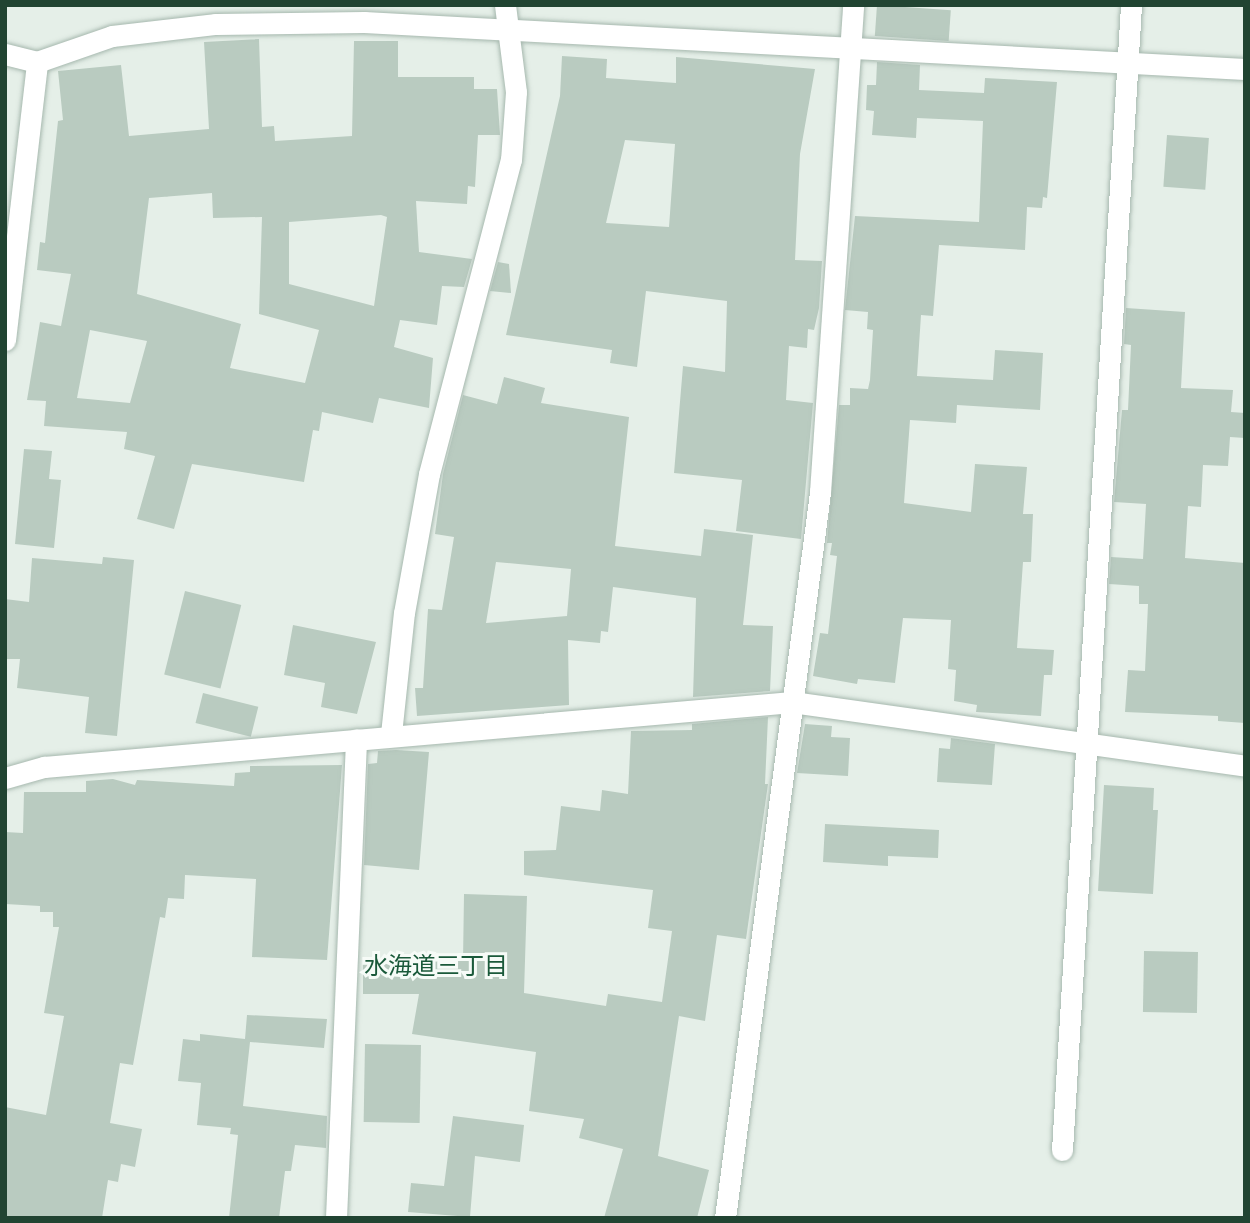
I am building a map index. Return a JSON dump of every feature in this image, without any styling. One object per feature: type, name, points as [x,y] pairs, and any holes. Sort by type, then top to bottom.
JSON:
[{"type":"street","points":[[391,734],[404,613],[429,474],[512,160],[516,92],[505,5]]},
{"type":"street","points":[[725,1218],[820,492],[853,5]]},
{"type":"street","points":[[1062,1150],[1084,741],[1131,5]]},
{"type":"street","points":[[5,54],[37,62],[112,36],[216,23],[364,22],[850,45],[1245,69]]},
{"type":"street","points":[[5,340],[37,62]]},
{"type":"street","points":[[5,778],[44,767],[391,734],[792,702],[1084,741],[1245,766]]},
{"type":"street","points":[[336,1218],[356,739]]},
{"type":"building","points":[[877,5],[951,10],[949,41],[875,36]]},
{"type":"building","points":[[259,39],[262,127],[274,126],[275,141],[352,136],[354,41],[398,41],[398,77],[474,77],[474,89],[497,89],[500,135],[478,135],[475,187],[468,186],[467,204],[416,201],[419,252],[472,259],[464,287],[442,286],[437,325],[400,320],[394,347],[433,358],[429,408],[379,398],[373,423],[322,412],[319,431],[313,430],[304,482],[192,464],[174,529],[137,519],[155,456],[124,449],[127,432],[44,426],[46,401],[27,400],[40,322],[61,326],[71,274],[37,270],[40,242],[45,243],[58,121],[63,120],[58,71],[121,65],[129,136],[209,129],[204,42]],"holes":[[[212,193],[213,218],[262,217],[259,314],[319,330],[305,383],[230,368],[241,324],[137,294],[149,198]],[[381,215],[387,217],[374,306],[289,284],[289,222]],[[90,330],[147,341],[130,403],[77,398]]]},
{"type":"building","points":[[562,56],[607,59],[606,78],[676,83],[676,57],[815,69],[800,154],[795,260],[822,261],[819,308],[814,330],[808,329],[807,348],[789,346],[786,400],[813,403],[801,539],[736,531],[742,480],[674,473],[683,366],[725,372],[727,301],[646,291],[637,367],[610,363],[612,350],[506,335],[560,96]],"holes":[[[625,140],[675,144],[669,227],[606,223]]]},
{"type":"building","points":[[877,62],[920,65],[919,90],[984,93],[985,78],[1057,82],[1047,198],[1043,197],[1042,208],[1027,207],[1025,250],[939,245],[933,316],[921,315],[917,376],[993,380],[995,350],[1043,353],[1040,410],[957,405],[956,423],[910,420],[904,503],[971,512],[975,464],[1027,467],[1023,514],[1033,514],[1031,562],[1023,562],[1017,648],[1054,650],[1052,675],[1044,675],[1041,716],[976,712],[977,705],[954,701],[956,670],[948,669],[951,620],[903,618],[895,683],[858,679],[857,684],[813,676],[820,633],[828,634],[837,556],[830,555],[832,543],[827,543],[839,405],[850,405],[850,388],[868,389],[870,380],[873,330],[867,329],[868,312],[845,310],[855,216],[979,222],[983,121],[917,118],[916,138],[872,135],[874,111],[866,110],[867,85],[876,85]]},
{"type":"building","points":[[1167,135],[1209,138],[1205,190],[1163,187]]},
{"type":"building","points":[[498,262],[509,264],[511,293],[490,291]]},
{"type":"building","points":[[1126,308],[1185,312],[1181,388],[1233,390],[1231,412],[1245,413],[1245,438],[1230,437],[1228,466],[1203,465],[1201,507],[1188,506],[1185,558],[1245,563],[1245,723],[1218,721],[1218,716],[1125,712],[1128,670],[1145,671],[1148,604],[1139,604],[1139,586],[1109,584],[1111,557],[1143,559],[1146,504],[1114,502],[1122,410],[1128,410],[1131,345],[1124,344]]},
{"type":"building","points":[[504,377],[545,388],[541,403],[629,417],[615,546],[701,556],[704,529],[753,535],[743,625],[773,626],[770,691],[693,697],[696,598],[613,587],[608,632],[601,631],[600,643],[568,640],[569,705],[417,716],[415,688],[423,688],[428,609],[442,610],[454,537],[435,534],[443,474],[463,395],[497,404]],"holes":[[[496,562],[571,569],[567,616],[486,623]]]},
{"type":"building","points":[[24,449],[52,451],[49,479],[61,480],[54,548],[15,544]]},
{"type":"building","points":[[103,557],[134,560],[117,736],[85,733],[89,697],[17,688],[20,659],[5,659],[5,599],[29,602],[32,558],[102,564]]},
{"type":"building","points":[[185,591],[241,605],[220,688],[164,674]]},
{"type":"building","points":[[293,625],[376,642],[357,714],[321,707],[325,683],[284,675]]},
{"type":"building","points":[[203,693],[258,707],[251,737],[196,723]]},
{"type":"building","points":[[768,717],[765,784],[768,784],[746,939],[717,935],[705,1021],[679,1016],[658,1156],[709,1170],[697,1218],[604,1218],[623,1149],[579,1138],[584,1119],[529,1111],[536,1052],[412,1034],[419,994],[363,994],[363,962],[429,962],[430,955],[463,961],[464,894],[527,896],[524,993],[606,1006],[608,994],[662,1002],[672,931],[648,928],[653,890],[524,875],[524,851],[556,850],[561,806],[600,811],[602,790],[628,794],[631,731],[692,730],[692,724]]},
{"type":"building","points":[[805,724],[832,726],[831,737],[850,738],[848,776],[797,773]]},
{"type":"building","points":[[951,738],[995,744],[992,785],[937,782],[939,748],[950,749]]},
{"type":"building","points":[[378,751],[429,752],[419,870],[364,865],[368,764],[377,763]]},
{"type":"building","points":[[342,765],[327,960],[252,957],[256,879],[185,875],[184,899],[168,898],[165,918],[160,917],[133,1065],[120,1063],[110,1123],[142,1129],[135,1167],[121,1164],[118,1182],[108,1180],[102,1218],[5,1218],[5,1107],[46,1115],[64,1016],[44,1013],[59,927],[53,927],[53,912],[40,912],[40,906],[5,904],[5,832],[23,833],[24,792],[86,792],[86,781],[113,779],[135,785],[137,780],[234,786],[235,773],[250,772],[250,766]]},
{"type":"building","points":[[1104,785],[1154,788],[1153,810],[1158,810],[1153,894],[1098,891]]},
{"type":"building","points":[[825,824],[939,830],[938,858],[888,856],[888,866],[823,862]]},
{"type":"building","points":[[1144,951],[1198,952],[1197,1013],[1143,1012]]},
{"type":"building","points":[[247,1015],[327,1019],[324,1048],[250,1042],[243,1106],[327,1116],[326,1148],[295,1145],[291,1171],[285,1171],[279,1218],[229,1218],[238,1135],[230,1134],[231,1128],[197,1125],[201,1083],[178,1081],[183,1039],[200,1041],[200,1034],[245,1039]]},
{"type":"building","points":[[365,1044],[421,1045],[420,1123],[364,1122]]},
{"type":"building","points":[[453,1116],[524,1125],[520,1162],[475,1156],[470,1217],[408,1212],[411,1183],[444,1186]]},
{"type":"district","name":"水海道三丁目","points":[[436,966]]}]
